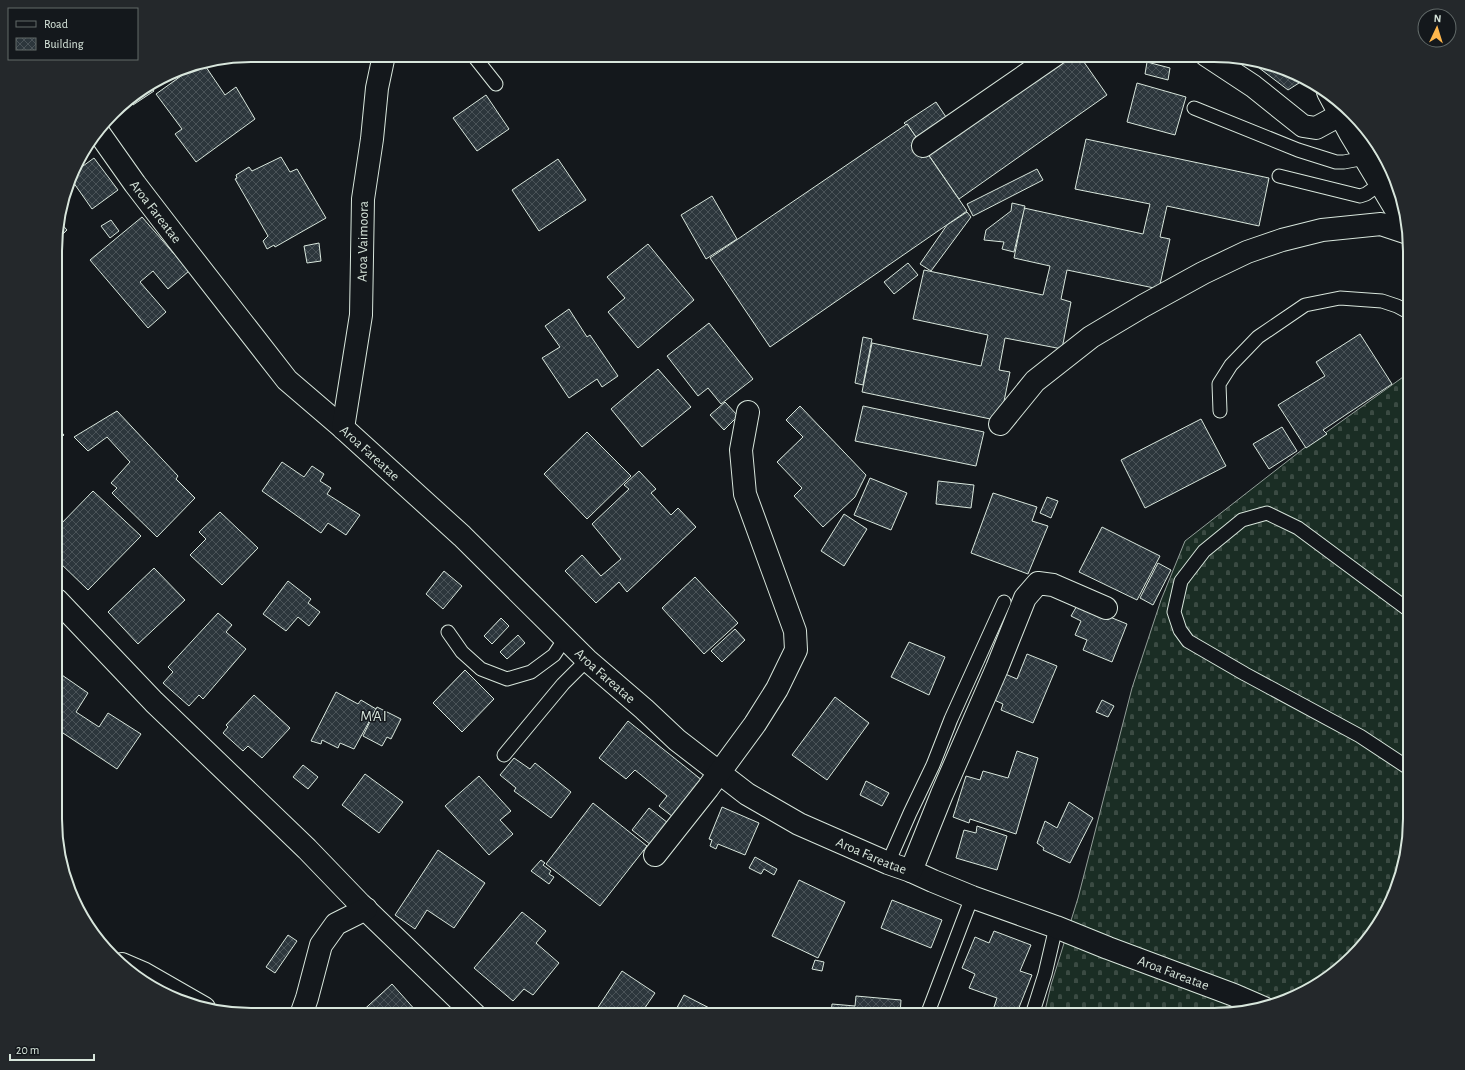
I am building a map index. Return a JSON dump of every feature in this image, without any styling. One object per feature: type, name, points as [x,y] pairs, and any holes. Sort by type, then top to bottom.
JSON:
[{"type":"street","name":"Aroa Vaimoora","points":[[343,428],[361,315],[363,199],[372,139],[377,88],[383,62]]},
{"type":"street","points":[[923,146],[1045,62]]},
{"type":"street","points":[[1216,62],[1252,86],[1303,126],[1316,128],[1340,115]]},
{"type":"street","points":[[1335,106],[1399,215]]},
{"type":"street","name":"Aroa Fareatae","points":[[101,136],[173,234],[287,380],[343,428],[462,536],[528,602],[566,637],[587,660],[644,709],[677,740],[747,794],[799,824],[888,863],[911,871],[972,897],[1056,927],[1254,1004]]},
{"type":"street","points":[[1000,424],[1035,381],[1091,337],[1203,273],[1247,252],[1282,240],[1322,230],[1381,224],[1402,231]]},
{"type":"street","points":[[655,855],[720,773],[755,724],[777,689],[796,650],[795,631],[745,494],[741,450],[748,412]]},
{"type":"street","points":[[911,871],[1025,598],[1038,583],[1053,585],[1106,608]]},
{"type":"street","points":[[62,605],[154,702],[307,849],[468,1008]]},
{"type":"street","points":[[303,1008],[321,946],[336,924],[366,909]]},
{"type":"street","points":[[140,972],[181,995]]},
{"type":"lane","points":[[479,62],[496,84]]},
{"type":"lane","points":[[1194,108],[1298,150],[1336,162],[1365,158]]},
{"type":"lane","points":[[1279,176],[1360,196],[1366,194],[1380,184]]},
{"type":"lane","points":[[1220,411],[1219,384],[1231,365],[1258,337],[1305,305],[1340,298],[1382,300],[1403,309]]},
{"type":"lane","points":[[1403,606],[1298,528],[1267,513],[1242,520],[1204,551],[1181,581],[1174,612],[1180,630],[1188,641],[1245,674],[1360,736],[1403,764]]},
{"type":"lane","points":[[888,863],[933,765],[951,719],[1004,602]]},
{"type":"lane","points":[[448,632],[462,652],[481,669],[506,679],[531,672],[554,655],[566,637]]},
{"type":"lane","points":[[504,755],[563,684],[587,660]]},
{"type":"lane","points":[[930,1008],[972,897]]},
{"type":"lane","points":[[1034,1008],[1045,974],[1056,927]]},
{"type":"green space","points":[[1403,377],[1403,831],[1397,868],[1389,891],[1371,924],[1348,953],[1329,969],[1308,983],[1275,998],[1263,1002],[1226,1008],[1046,1008],[1051,985],[1078,898],[1132,688],[1161,600],[1185,541],[1303,449]]},
{"type":"building","points":[[1061,62],[1084,62],[1107,95],[959,199],[928,154]]},
{"type":"building","points":[[1147,62],[1170,68],[1168,80],[1145,74]]},
{"type":"building","points":[[206,67],[225,95],[236,87],[255,119],[196,162],[175,134],[182,129],[156,94],[183,74]]},
{"type":"building","points":[[1258,67],[1286,76],[1299,83],[1288,90]]},
{"type":"building","points":[[1137,83],[1186,97],[1175,135],[1127,122]]},
{"type":"building","points":[[153,90],[154,91],[133,105],[132,104],[146,94]]},
{"type":"building","points":[[486,95],[509,129],[477,151],[453,118]]},
{"type":"building","points":[[936,102],[948,120],[918,140],[907,124],[906,125],[904,123]]},
{"type":"building","points":[[907,124],[967,211],[770,347],[710,258]]},
{"type":"building","points":[[1086,139],[1269,178],[1259,226],[1167,206],[1160,237],[1170,239],[1159,289],[1067,270],[1061,299],[1071,302],[1062,349],[1005,338],[999,370],[1010,372],[1000,421],[862,392],[872,343],[981,366],[988,335],[913,319],[924,270],[1043,295],[1050,266],[1014,258],[1024,208],[1143,234],[1150,204],[1075,189]]},
{"type":"building","points":[[281,157],[290,172],[297,169],[326,218],[275,247],[274,245],[267,249],[263,241],[268,236],[235,179],[237,178],[236,175],[249,167],[252,171]]},
{"type":"building","points":[[94,158],[118,190],[92,209],[74,184],[83,166]]},
{"type":"building","points":[[558,159],[586,200],[539,231],[512,190]]},
{"type":"building","points":[[1037,169],[1043,180],[973,216],[967,204]]},
{"type":"building","points":[[712,196],[737,239],[706,259],[681,215]]},
{"type":"building","points":[[1012,203],[1025,206],[1014,252],[1002,249],[1004,242],[984,240],[986,230],[1011,211]]},
{"type":"building","points":[[967,212],[971,217],[931,271],[920,264],[947,225]]},
{"type":"building","points":[[142,217],[189,271],[168,289],[153,271],[140,282],[166,312],[148,328],[90,260]]},
{"type":"building","points":[[111,220],[119,231],[110,238],[101,226]]},
{"type":"building","points":[[64,227],[67,230],[63,234]]},
{"type":"building","points":[[319,243],[321,261],[307,263],[304,246]]},
{"type":"building","points":[[648,244],[694,300],[638,348],[608,312],[625,298],[607,277]]},
{"type":"building","points":[[908,263],[918,275],[894,294],[884,282]]},
{"type":"building","points":[[569,309],[587,337],[590,335],[618,376],[602,387],[597,379],[569,398],[542,358],[560,347],[545,326]]},
{"type":"building","points":[[709,323],[753,379],[721,404],[708,388],[698,396],[667,356]]},
{"type":"building","points":[[1360,334],[1392,384],[1323,430],[1327,434],[1306,448],[1278,405],[1325,376],[1316,362]]},
{"type":"building","points":[[863,337],[872,339],[863,385],[855,383]]},
{"type":"building","points":[[658,369],[691,407],[642,447],[611,409]]},
{"type":"building","points":[[725,402],[738,416],[724,430],[710,415]]},
{"type":"building","points":[[800,406],[866,475],[855,497],[823,527],[794,496],[802,488],[777,462],[803,437],[786,420]]},
{"type":"building","points":[[863,406],[984,432],[976,466],[855,441]]},
{"type":"building","points":[[117,411],[178,476],[176,479],[195,498],[157,537],[112,493],[117,488],[111,483],[130,462],[107,437],[88,451],[74,437]]},
{"type":"building","points":[[1201,419],[1226,466],[1145,508],[1121,460]]},
{"type":"building","points":[[1282,427],[1297,451],[1269,469],[1253,444]]},
{"type":"building","points":[[587,432],[631,476],[587,519],[544,474]]},
{"type":"building","points":[[282,462],[304,477],[312,466],[324,474],[320,481],[331,488],[327,494],[360,515],[346,535],[328,523],[321,533],[262,491]]},
{"type":"building","points":[[639,471],[656,489],[651,493],[671,515],[678,508],[696,527],[627,592],[619,582],[596,603],[565,571],[582,555],[601,576],[621,559],[592,524],[629,489],[624,485]]},
{"type":"building","points":[[870,478],[907,493],[891,530],[854,515]]},
{"type":"building","points":[[938,481],[974,485],[971,508],[936,504]]},
{"type":"building","points":[[93,491],[141,536],[88,590],[62,565],[62,523]]},
{"type":"building","points":[[993,493],[1037,507],[1032,521],[1048,526],[1028,574],[971,553]]},
{"type":"building","points":[[1047,497],[1058,501],[1051,518],[1040,513]]},
{"type":"building","points":[[220,512],[258,548],[222,585],[190,555],[206,539],[199,532]]},
{"type":"building","points":[[844,514],[867,529],[844,566],[821,551]]},
{"type":"building","points":[[1102,527],[1160,556],[1137,600],[1079,572]]},
{"type":"building","points":[[1158,563],[1171,570],[1153,605],[1140,598]]},
{"type":"building","points":[[154,568],[185,600],[138,644],[108,612]]},
{"type":"building","points":[[444,571],[462,586],[443,609],[426,594]]},
{"type":"building","points":[[695,577],[738,623],[704,654],[662,608]]},
{"type":"building","points":[[288,581],[311,599],[308,603],[320,612],[309,626],[298,617],[286,631],[263,614]]},
{"type":"building","points":[[1078,604],[1127,624],[1112,662],[1083,650],[1087,640],[1075,635],[1081,621],[1071,616]]},
{"type":"building","points":[[218,613],[232,625],[226,632],[246,649],[203,699],[199,695],[189,706],[163,683],[173,672],[168,667]]},
{"type":"building","points":[[501,618],[509,626],[492,644],[484,636]]},
{"type":"building","points":[[735,629],[745,640],[722,662],[711,651]]},
{"type":"building","points":[[518,635],[525,643],[507,659],[500,652]]},
{"type":"building","points":[[909,642],[945,657],[929,695],[891,677]]},
{"type":"building","points":[[1027,654],[1057,666],[1033,723],[1001,710],[1003,704],[992,699],[1003,673],[1017,679]]},
{"type":"building","points":[[465,670],[494,699],[462,732],[433,703]]},
{"type":"building","points":[[62,675],[88,693],[76,712],[99,727],[108,713],[141,734],[117,769],[62,732]]},
{"type":"building","points":[[336,692],[358,704],[361,700],[376,709],[354,749],[340,743],[338,748],[322,740],[321,744],[311,741]]},
{"type":"building","points":[[254,695],[290,728],[262,758],[248,746],[243,751],[223,733],[228,727],[226,725]]},
{"type":"building","points":[[835,697],[869,723],[827,780],[792,755]]},
{"type":"building","points":[[1102,700],[1114,706],[1108,717],[1096,712]]},
{"type":"building","points":[[377,707],[401,719],[391,739],[387,737],[382,746],[363,736]]},
{"type":"building","points":[[628,721],[703,781],[673,817],[659,806],[667,796],[635,770],[626,779],[599,758]]},
{"type":"building","points":[[1017,751],[1038,758],[1016,834],[970,819],[969,823],[953,817],[966,776],[980,780],[983,771],[1008,778]]},
{"type":"building","points":[[514,758],[530,769],[535,763],[571,792],[551,818],[514,791],[516,788],[500,775]]},
{"type":"building","points":[[303,765],[318,777],[308,789],[293,777]]},
{"type":"building","points":[[365,774],[403,802],[379,833],[342,805]]},
{"type":"building","points":[[479,776],[511,811],[500,820],[513,834],[489,855],[445,806]]},
{"type":"building","points":[[866,781],[889,793],[882,806],[860,795]]},
{"type":"building","points":[[1069,802],[1093,818],[1070,863],[1043,850],[1044,848],[1037,843],[1045,821],[1057,828]]},
{"type":"building","points":[[593,803],[647,846],[600,906],[546,864]]},
{"type":"building","points":[[722,807],[759,823],[745,855],[718,844],[716,849],[710,846],[712,840],[709,839]]},
{"type":"building","points":[[649,808],[668,823],[651,845],[632,830]]},
{"type":"building","points":[[977,826],[1007,836],[997,870],[956,858],[964,830],[976,833]]},
{"type":"building","points":[[438,850],[485,883],[454,928],[427,910],[415,929],[395,915]]},
{"type":"building","points":[[755,857],[777,869],[774,875],[764,869],[761,874],[749,868]]},
{"type":"building","points":[[541,860],[545,863],[543,865],[551,871],[549,874],[554,877],[549,884],[531,871]]},
{"type":"building","points":[[799,880],[845,902],[818,958],[772,936]]},
{"type":"building","points":[[892,900],[942,920],[931,948],[881,928]]},
{"type":"building","points":[[522,912],[546,931],[536,943],[559,963],[533,995],[524,989],[513,1001],[474,968]]},
{"type":"building","points":[[994,931],[1031,945],[1020,971],[1032,975],[1019,1008],[994,1008],[997,998],[969,988],[975,974],[962,968],[975,937],[989,943]]},
{"type":"building","points":[[288,935],[297,941],[275,973],[266,967]]},
{"type":"building","points":[[815,960],[824,962],[822,971],[812,969]]},
{"type":"building","points":[[622,971],[655,993],[645,1008],[598,1008]]},
{"type":"building","points":[[392,984],[413,1008],[366,1008]]},
{"type":"building","points":[[684,995],[709,1008],[677,1008]]},
{"type":"building","points":[[856,996],[901,1000],[900,1008],[832,1008],[832,1004],[855,1006]]},
{"type":"district","name":"MAI","points":[[374,716]]}]
